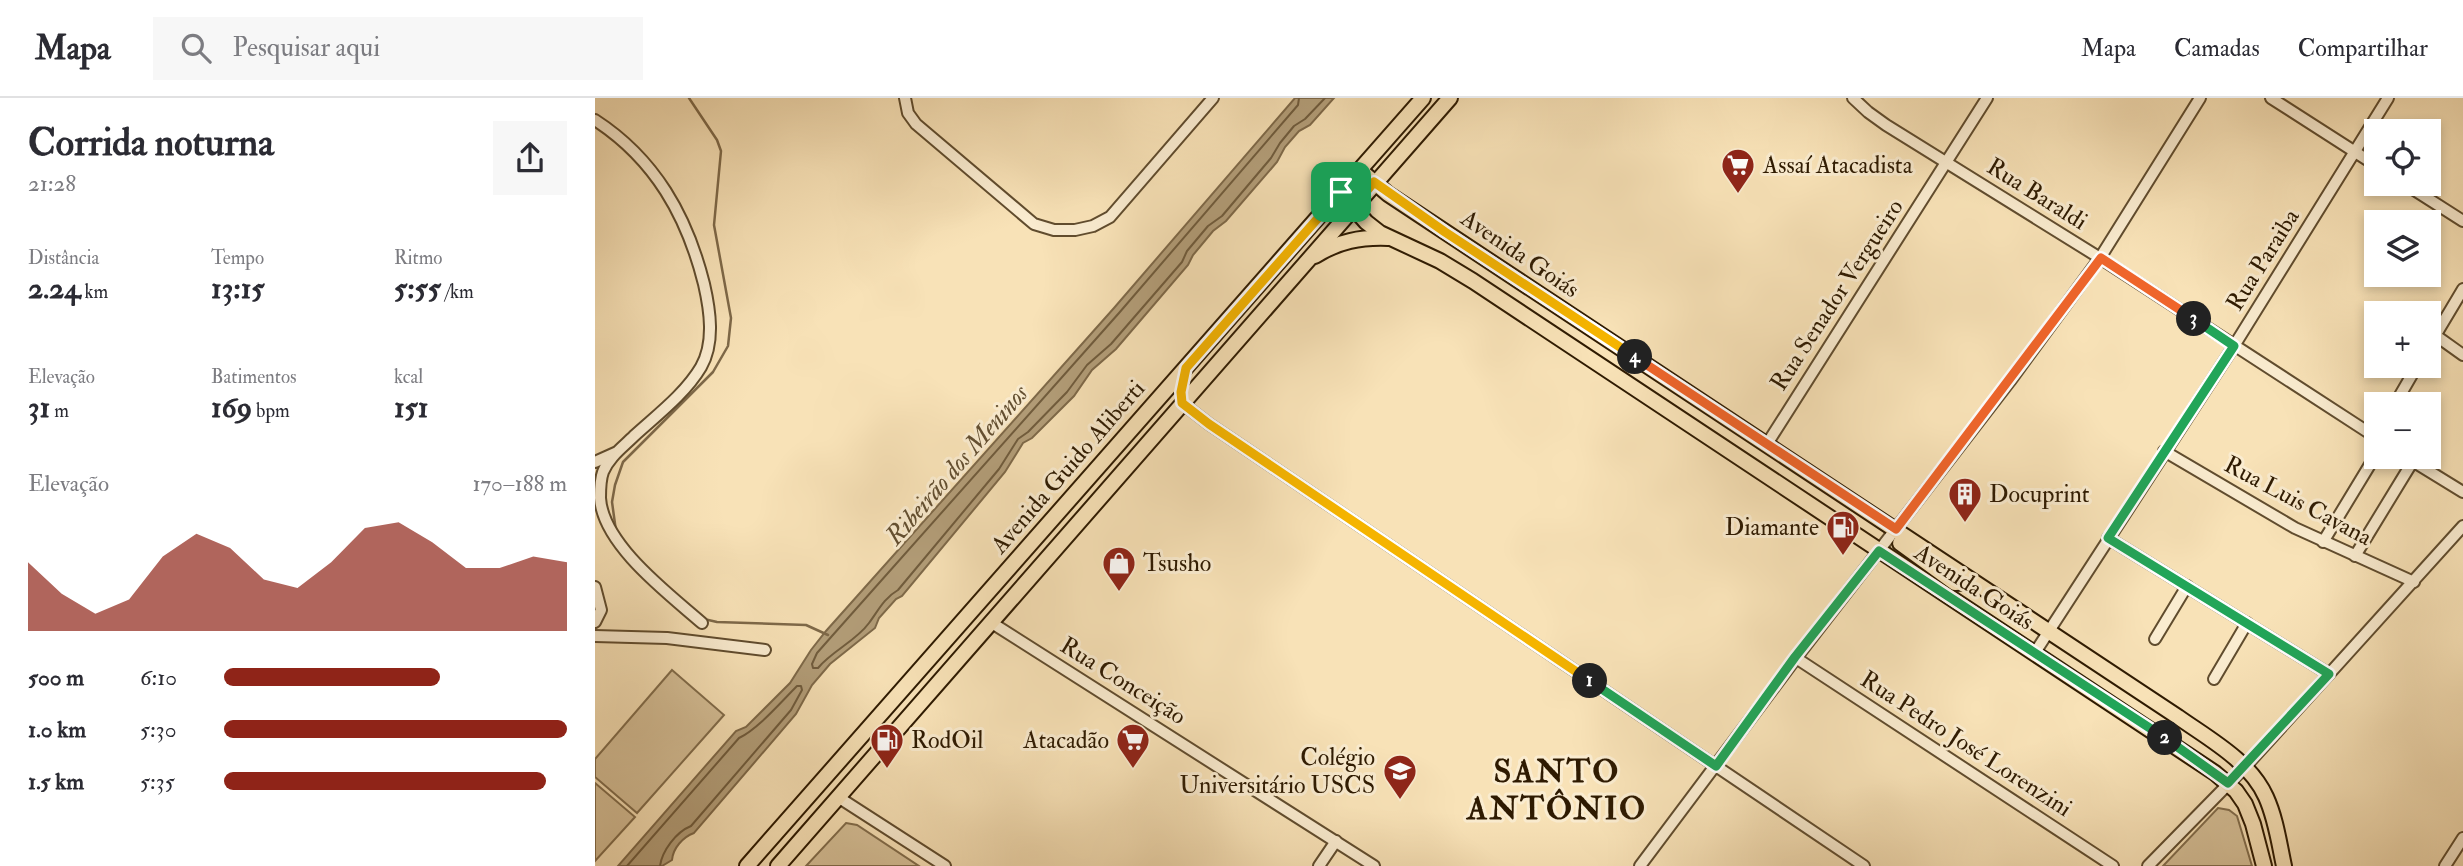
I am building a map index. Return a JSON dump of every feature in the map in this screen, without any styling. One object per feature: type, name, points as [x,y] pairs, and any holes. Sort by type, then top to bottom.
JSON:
[{"type":"main road","name":"Avenida Guido Aliberti","points":[[747,866],[1423,98]]},
{"type":"main road","name":"Avenida Guido Aliberti","points":[[778,866],[1450,98]]},
{"type":"main road","name":"Avenida Goiás","points":[[1360,170],[1456,239],[1767,444],[1893,533],[1973,582],[2178,717],[2245,767],[2266,797],[2284,866]]},
{"type":"main road","name":"Avenida Goiás","points":[[1341,192],[1371,226],[1388,238],[1451,267],[2183,750],[2228,783],[2241,797],[2249,812],[2264,866]]},
{"type":"main road","points":[[1303,265],[1326,249],[1341,243],[1388,238]]},
{"type":"main road","points":[[1182,403],[1181,392],[1186,368]]},
{"type":"street","points":[[905,98],[908,113],[916,124],[993,190],[1034,224],[1065,231],[1084,229],[1109,217],[1213,98]]},
{"type":"street","name":"Rua Baraldi","points":[[1853,98],[1868,113],[1886,125],[2101,258],[2364,429]]},
{"type":"street","name":"Rua Senador Vergueiro","points":[[1767,444],[1987,98]]},
{"type":"street","points":[[1640,866],[1795,657],[1893,533],[2101,258],[2200,98]]},
{"type":"street","points":[[2271,98],[2364,158]]},
{"type":"street","name":"Rua Paraiba","points":[[2034,654],[2234,346],[2388,98]]},
{"type":"street","points":[[595,120],[633,150],[673,201],[685,223],[697,257],[709,314],[708,350],[698,371],[665,408],[617,452],[603,472],[600,502],[623,550],[702,623]]},
{"type":"street","points":[[2424,196],[2463,221]]},
{"type":"street","points":[[2441,325],[2463,289]]},
{"type":"street","points":[[2441,339],[2463,355]]},
{"type":"street","points":[[1182,403],[1209,424],[1864,866]]},
{"type":"street","name":"Rua Luis Cavana","points":[[2164,451],[2323,542],[2414,582]]},
{"type":"street","points":[[595,462],[617,452]]},
{"type":"street","points":[[2323,542],[2367,469]]},
{"type":"street","points":[[2355,556],[2403,469]]},
{"type":"street","points":[[2425,469],[2463,492]]},
{"type":"street","points":[[2148,866],[2245,767],[2463,526]]},
{"type":"street","points":[[2108,538],[2329,674]]},
{"type":"street","points":[[2155,639],[2187,586]]},
{"type":"street","points":[[595,587],[601,604],[600,615],[595,622]]},
{"type":"street","name":"Rua Conceição","points":[[992,623],[1374,866]]},
{"type":"street","points":[[2214,679],[2247,623]]},
{"type":"street","points":[[595,636],[676,639],[765,650]]},
{"type":"street","name":"Rua Pedro José Lorenzini","points":[[1795,657],[2113,866]]},
{"type":"street","points":[[838,797],[945,866]]},
{"type":"street","points":[[2445,866],[2459,854],[2463,838]]},
{"type":"street","points":[[1319,866],[1336,841]]},
{"type":"shaded area","points":[[672,670],[724,715],[637,813],[595,777],[595,759]]},
{"type":"shaded area","points":[[595,783],[635,817],[595,861]]},
{"type":"shaded area","points":[[2218,808],[2229,810],[2237,816],[2252,866],[2163,866]]},
{"type":"shaded area","points":[[846,823],[857,825],[919,866],[806,866]]},
{"type":"water","points":[[1295,98],[1334,98],[1310,125],[1299,131],[1285,147],[1277,162],[1226,221],[1213,231],[1188,265],[1116,349],[1092,370],[1074,396],[1032,438],[1023,443],[1005,472],[902,596],[879,618],[875,628],[830,664],[812,685],[796,714],[694,833],[679,844],[672,860],[662,866],[618,866],[736,731],[746,727],[790,683],[826,631],[1114,308]]},
{"type":"waterway","points":[[616,531],[612,502],[623,462],[713,372],[728,346],[731,318],[714,225],[721,151],[717,140],[689,98]]},
{"type":"waterway","points":[[704,619],[717,622],[806,625],[828,635]]},
{"type":"place","name":"Assaí Atacadista","points":[[1738,195]]},
{"type":"place","name":"Docuprint","points":[[1965,524]]},
{"type":"place","name":"Diamante","points":[[1843,557]]},
{"type":"place","name":"Tsusho","points":[[1119,593]]},
{"type":"place","name":"RodOil","points":[[887,770]]},
{"type":"place","name":"Atacadão","points":[[1133,770]]},
{"type":"place","name":"Colégio Universitário USCS","points":[[1400,801]]},
{"type":"district","name":"SANTO ANTÔNIO","points":[[1557,790]]},
{"type":"route","points":[[1374,182],[1445,232],[1896,529],[2101,258],[2234,346],[2108,538],[2329,674],[2228,783],[2183,750],[1879,551],[1795,657],[1716,766],[1209,424],[1182,403],[1181,392],[1186,368],[1341,192],[1353,207],[1374,182]]},
{"type":"water label","name":"Ribeirão dos Meninos","points":[[957,465]]}]
